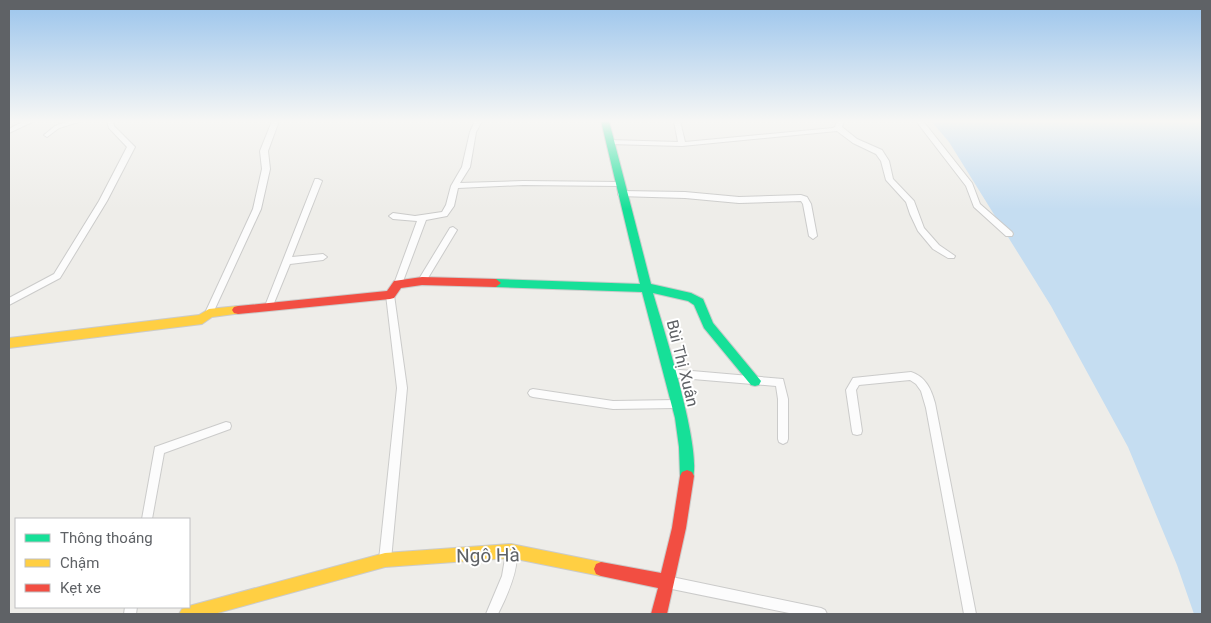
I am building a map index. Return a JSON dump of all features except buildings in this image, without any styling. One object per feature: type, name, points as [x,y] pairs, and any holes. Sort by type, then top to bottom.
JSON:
[{"type":"street","points":[[9,302],[57,276],[103,201],[129,150]]},
{"type":"street","points":[[9,343],[202,319],[209,313],[256,209],[266,169],[264,150]]},
{"type":"street","points":[[393,216],[422,218],[444,214],[450,206],[455,186],[466,167],[469,150]]},
{"type":"street","name":"Bùi Thị Xuân","points":[[612,150],[620,189],[648,288],[685,440],[687,475],[680,523],[659,614]]},
{"type":"street","points":[[875,150],[879,152],[885,161],[890,180],[910,201],[922,229],[936,247],[951,256]]},
{"type":"street","points":[[941,150],[969,185],[977,205],[1009,234]]},
{"type":"street","points":[[270,306],[318,181]]},
{"type":"street","points":[[455,186],[516,183],[620,189],[739,200],[801,198],[807,204],[813,236]]},
{"type":"street","points":[[385,560],[402,388],[390,295],[398,284],[422,218]]},
{"type":"street","points":[[422,281],[453,230]]},
{"type":"street","points":[[287,261],[323,257]]},
{"type":"street","points":[[398,284],[422,281],[648,288],[691,296],[699,302],[708,325],[755,381]]},
{"type":"street","points":[[209,313],[390,295]]},
{"type":"street","points":[[669,373],[755,381],[778,381],[782,383],[783,439]]},
{"type":"street","points":[[857,431],[851,390],[856,381],[911,376],[916,378],[921,384],[931,408],[970,614]]},
{"type":"street","points":[[533,393],[613,405],[676,404]]},
{"type":"street","points":[[146,518],[159,450],[226,426]]},
{"type":"street","points":[[492,614],[508,579],[511,568],[511,551]]},
{"type":"street","name":"Ngô Hà","points":[[187,614],[385,560],[511,551],[821,614]]},
{"type":"water","points":[[954,150],[1202,150],[1202,614],[1194,614],[1177,565],[1128,447],[1051,306]]},
{"type":"traffic: fast","points":[[612,150],[681,418],[686,447],[687,476]]},
{"type":"traffic: fast","points":[[496,283],[648,288],[691,297],[699,302],[708,325],[755,381]]},
{"type":"traffic: slow","points":[[9,343],[202,319],[209,313],[238,310]]},
{"type":"traffic: slow","points":[[187,614],[385,560],[511,551],[601,569]]},
{"type":"traffic: jam","points":[[238,310],[390,295],[398,284],[422,281],[496,283]]},
{"type":"traffic: jam","points":[[659,614],[679,528],[687,476]]},
{"type":"traffic: jam","points":[[601,569],[667,582]]}]
